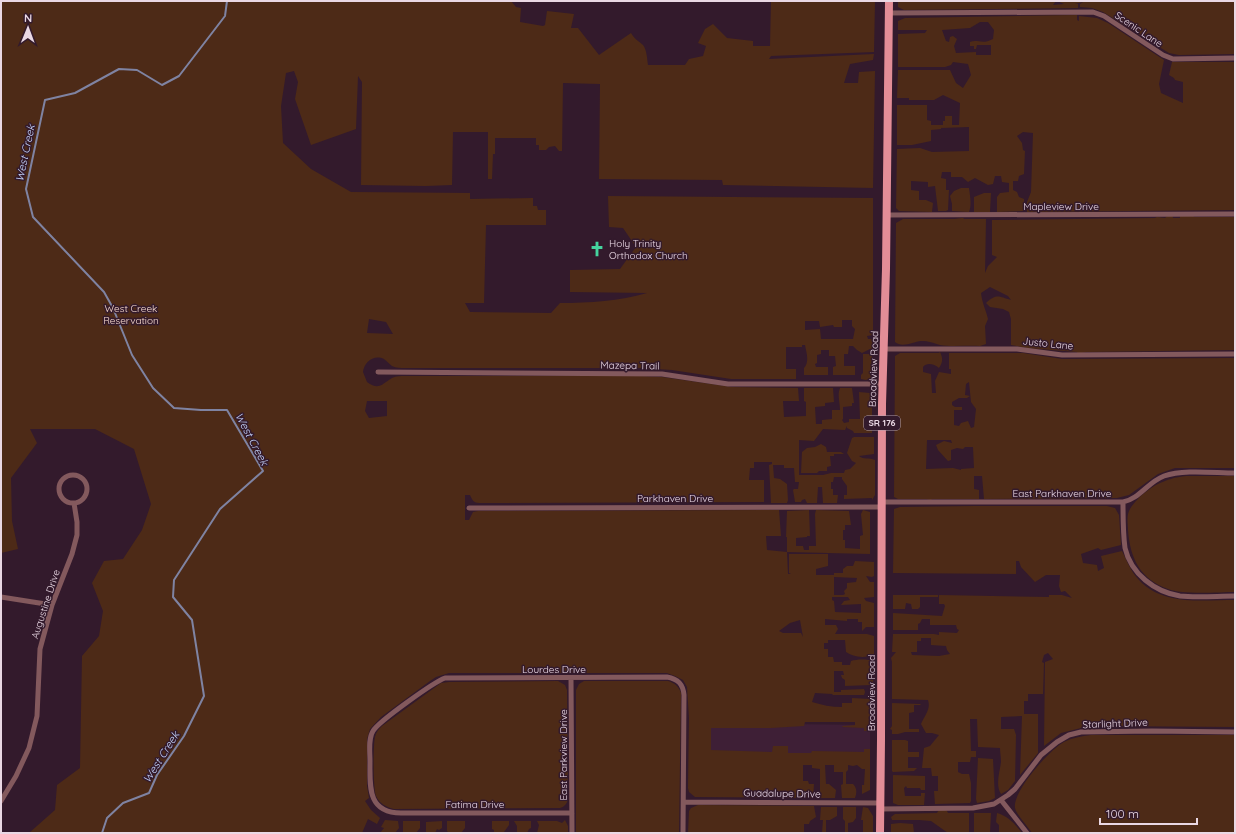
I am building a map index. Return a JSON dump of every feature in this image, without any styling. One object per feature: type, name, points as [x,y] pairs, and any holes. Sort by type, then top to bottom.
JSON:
[{"type":"main road","name":"Broadview Road","points":[[880,833],[882,384],[887,215],[889,1]]},
{"type":"street","name":"Scenic Lane","points":[[889,13],[1093,12],[1104,16],[1162,55],[1173,59],[1235,58]]},
{"type":"street","name":"Mapleview Drive","points":[[887,215],[1235,214]]},
{"type":"street","name":"Justo Lane","points":[[883,349],[1017,349],[1062,355],[1235,354]]},
{"type":"street","name":"Mazepa Trail","points":[[378,372],[662,374],[728,384],[882,384]]},
{"type":"street","name":"East Parkhaven Drive","points":[[881,504],[1123,502],[1129,501],[1151,484],[1169,475],[1184,472],[1235,473]]},
{"type":"street","points":[[70,475],[75,475],[81,478],[87,488],[84,498],[74,503],[66,502],[58,491],[60,483],[70,475]]},
{"type":"street","points":[[1123,502],[1126,549],[1136,572],[1147,583],[1161,591],[1180,596],[1235,596]]},
{"type":"street","name":"Augustine Drive","points":[[1,801],[16,776],[29,748],[37,716],[40,649],[52,605],[72,554],[77,535],[74,503]]},
{"type":"street","name":"Parkhaven Drive","points":[[469,508],[881,504]]},
{"type":"street","points":[[1,597],[52,605]]},
{"type":"street","name":"Lourdes Drive","points":[[380,806],[372,796],[370,787],[370,743],[372,732],[381,722],[440,680],[450,678],[667,678],[674,679],[680,683],[683,688],[684,695],[683,833]]},
{"type":"street","name":"East Parkview Drive","points":[[572,678],[572,833]]},
{"type":"street","name":"Starlight Drive","points":[[880,806],[973,808],[986,806],[1001,800],[1015,789],[1041,755],[1057,742],[1069,735],[1081,732],[1235,732]]},
{"type":"street","points":[[1001,800],[1027,833]]},
{"type":"street","name":"Guadalupe Drive","points":[[684,802],[880,806]]},
{"type":"street","name":"Fatima Drive","points":[[380,806],[386,811],[397,813],[572,812]]},
{"type":"shaded area","points":[[695,723],[870,725],[870,754],[695,752]]},
{"type":"green space","name":"West Creek Reservation","points":[[1,1],[511,1],[516,7],[521,8],[520,22],[543,26],[545,25],[547,11],[574,14],[571,28],[578,28],[599,55],[631,33],[634,38],[643,45],[646,52],[648,65],[685,65],[689,59],[703,56],[706,46],[698,43],[705,29],[713,24],[727,38],[753,41],[753,46],[770,46],[771,1],[875,1],[874,52],[771,56],[769,59],[874,54],[873,60],[850,64],[844,83],[858,83],[859,72],[875,71],[873,188],[723,185],[722,180],[599,179],[600,84],[563,83],[562,151],[559,151],[555,146],[549,147],[546,150],[539,150],[539,145],[536,145],[536,138],[495,138],[492,179],[488,179],[488,132],[453,132],[452,185],[361,185],[362,82],[358,76],[356,129],[311,145],[295,99],[298,82],[294,71],[286,73],[281,106],[283,143],[311,169],[351,192],[470,193],[470,199],[533,198],[533,206],[537,206],[538,210],[546,210],[546,225],[486,225],[484,303],[465,303],[470,312],[551,313],[560,303],[604,301],[647,293],[570,292],[570,270],[620,269],[636,247],[623,228],[609,227],[608,196],[873,198],[873,335],[867,336],[868,339],[873,339],[870,374],[871,378],[866,380],[861,379],[861,375],[863,373],[863,354],[870,354],[870,349],[862,353],[853,346],[849,346],[848,354],[844,354],[844,366],[855,366],[855,375],[833,375],[833,367],[836,366],[835,356],[829,356],[829,350],[821,350],[821,354],[817,355],[817,363],[815,364],[816,367],[828,367],[828,375],[804,375],[804,368],[807,363],[805,345],[802,345],[802,347],[786,347],[786,369],[796,369],[796,379],[731,379],[672,370],[640,368],[400,368],[392,366],[384,359],[380,358],[373,358],[367,362],[363,372],[367,382],[375,386],[380,386],[397,376],[640,376],[662,377],[732,387],[798,388],[799,401],[783,401],[784,417],[806,416],[804,388],[833,388],[834,402],[825,403],[825,406],[815,407],[816,424],[822,424],[822,420],[832,419],[832,410],[840,410],[840,388],[852,388],[854,403],[852,403],[852,406],[843,407],[842,420],[844,423],[849,422],[849,419],[860,419],[859,392],[870,393],[872,396],[872,433],[854,433],[847,428],[847,426],[845,430],[823,429],[814,441],[799,440],[799,475],[844,473],[845,470],[850,469],[856,463],[852,461],[847,453],[852,438],[874,437],[874,454],[859,456],[875,460],[875,495],[872,500],[872,498],[844,499],[844,495],[847,495],[847,486],[842,477],[834,477],[833,482],[831,482],[831,489],[833,489],[833,495],[838,495],[837,503],[823,503],[822,487],[818,487],[817,503],[807,503],[805,499],[801,502],[795,502],[793,490],[798,489],[799,482],[795,482],[794,468],[784,468],[784,465],[773,465],[774,478],[780,479],[787,484],[788,500],[787,503],[771,503],[769,465],[772,464],[772,462],[754,462],[754,468],[750,468],[749,480],[764,480],[764,502],[479,503],[473,501],[470,495],[465,495],[465,520],[469,520],[473,512],[478,511],[779,510],[781,536],[766,536],[767,550],[787,552],[788,574],[791,574],[789,573],[789,554],[828,554],[828,566],[816,569],[816,575],[834,575],[834,573],[843,573],[843,569],[847,566],[853,566],[855,561],[874,562],[874,576],[866,576],[870,582],[874,582],[874,597],[864,598],[866,601],[874,603],[874,627],[866,627],[862,631],[862,622],[858,622],[858,619],[847,619],[847,621],[825,619],[825,625],[836,625],[838,629],[835,634],[867,634],[874,636],[874,654],[863,657],[849,654],[846,652],[845,640],[828,640],[828,643],[824,643],[824,649],[828,649],[828,657],[833,657],[834,662],[842,662],[842,665],[850,665],[851,661],[856,660],[874,661],[873,684],[845,686],[845,680],[841,675],[844,675],[843,671],[834,671],[834,692],[841,692],[841,690],[864,689],[864,695],[833,695],[815,693],[812,702],[827,706],[842,707],[842,703],[852,703],[852,698],[870,699],[870,731],[864,731],[864,728],[842,727],[855,725],[855,722],[805,722],[804,726],[771,728],[711,728],[711,750],[772,752],[773,746],[788,746],[788,753],[811,753],[812,751],[864,752],[864,749],[870,749],[870,790],[862,794],[865,769],[862,769],[857,765],[848,765],[848,770],[846,772],[846,784],[853,784],[856,789],[856,794],[855,798],[842,798],[841,785],[843,784],[843,772],[834,772],[834,765],[825,765],[826,784],[829,784],[836,790],[835,798],[820,798],[820,769],[812,768],[812,765],[803,765],[803,781],[808,781],[809,784],[814,784],[813,798],[695,797],[689,792],[688,788],[689,718],[687,687],[683,680],[667,673],[449,673],[436,677],[430,681],[381,717],[370,729],[367,739],[367,786],[369,798],[365,801],[371,810],[380,818],[377,824],[368,819],[362,833],[29,833],[55,810],[57,785],[80,768],[82,656],[99,636],[103,611],[92,583],[104,561],[123,559],[142,530],[151,504],[134,449],[95,429],[30,429],[37,443],[11,478],[12,521],[18,549],[1,553]],"holes":[[[369,319],[386,322],[393,334],[367,333]],[[842,320],[852,320],[852,326],[855,329],[853,339],[821,339],[820,329],[805,330],[805,321],[819,321],[820,327],[833,325],[834,327],[842,327]],[[367,401],[387,401],[387,416],[369,418],[365,411]],[[834,577],[857,578],[856,582],[847,583],[847,588],[844,591],[845,594],[834,595]],[[832,597],[848,597],[850,600],[844,601],[841,605],[861,604],[861,613],[835,612],[834,601],[832,600]],[[800,620],[803,637],[801,633],[783,633],[779,631],[790,623]]]},
{"type":"green space","points":[[898,1],[1056,1],[1053,5],[1064,4],[1057,1],[1235,1],[1235,54],[1179,55],[1169,53],[1103,12],[1092,8],[1080,7],[1080,4],[1083,2],[1075,4],[1078,4],[1078,8],[904,10],[898,7]]},
{"type":"green space","points":[[1077,15],[1077,20],[1079,21],[1079,16],[1097,18],[1108,23],[1164,60],[1159,84],[1161,93],[1183,103],[1183,82],[1175,80],[1169,75],[1172,62],[1235,62],[1235,210],[1027,212],[1027,202],[1031,192],[1033,133],[1023,132],[1017,136],[1022,143],[1023,150],[1025,151],[1024,174],[1019,176],[1018,181],[1013,181],[1013,190],[1017,192],[1019,197],[1024,199],[1024,211],[997,212],[997,197],[1000,193],[1009,192],[1009,183],[1002,182],[1001,176],[995,176],[993,184],[988,185],[975,178],[968,182],[962,177],[951,177],[951,172],[942,172],[941,178],[946,179],[946,190],[949,190],[948,210],[938,211],[935,186],[928,187],[928,182],[911,181],[911,190],[919,191],[919,200],[926,200],[933,203],[932,212],[899,211],[896,208],[897,149],[920,148],[932,152],[969,151],[969,127],[941,128],[931,130],[931,141],[912,145],[897,145],[897,105],[927,105],[927,120],[931,121],[931,125],[943,125],[945,116],[952,116],[952,125],[959,125],[960,103],[943,95],[934,100],[909,100],[909,98],[897,98],[898,70],[950,70],[956,83],[963,88],[971,75],[968,64],[953,62],[951,65],[945,67],[898,67],[898,34],[925,33],[927,30],[898,30],[898,21],[905,18]],"holes":[[[980,22],[988,22],[994,30],[993,39],[986,42],[970,42],[970,46],[974,46],[974,49],[976,49],[977,45],[991,45],[991,55],[976,55],[976,52],[956,53],[954,46],[957,39],[953,36],[950,37],[949,42],[946,41],[942,30],[970,28]]]},
{"type":"green space","points":[[961,188],[969,188],[971,203],[969,212],[952,211],[950,196],[954,191]]},
{"type":"green space","points":[[984,193],[991,193],[990,212],[974,212],[974,197]]},
{"type":"green space","points":[[1172,212],[1173,218],[1180,218],[1180,212],[1192,212],[1194,217],[1235,217],[1235,350],[1086,352],[1078,354],[1077,352],[1027,348],[1011,345],[1011,319],[1009,312],[1003,309],[990,307],[986,303],[996,297],[1011,300],[1008,296],[990,287],[981,293],[988,319],[985,326],[986,344],[980,346],[949,346],[921,341],[901,345],[895,342],[896,223],[903,219],[986,219],[985,273],[988,266],[997,257],[992,255],[992,220],[1165,218]]},
{"type":"green space","points":[[940,352],[942,356],[942,360],[939,368],[931,364],[926,364],[923,367],[923,372],[931,374],[932,393],[936,393],[935,381],[939,372],[951,374],[951,369],[949,369],[949,353],[1023,353],[1062,359],[1235,358],[1235,468],[1175,468],[1158,474],[1129,495],[1117,498],[984,499],[982,476],[974,476],[974,489],[979,490],[979,499],[898,499],[894,497],[895,356],[900,353]],"holes":[[[969,382],[971,402],[976,409],[974,427],[971,428],[968,421],[961,423],[959,426],[954,425],[954,410],[962,410],[962,407],[955,407],[952,405],[952,402],[959,398],[967,398],[970,396],[965,395],[966,384]],[[927,440],[951,440],[952,443],[944,441],[936,445],[938,450],[948,461],[951,460],[951,450],[973,447],[974,468],[961,470],[953,468],[926,469]]]},
{"type":"green space","points":[[821,444],[826,447],[827,452],[841,452],[844,454],[834,454],[834,456],[830,456],[831,466],[827,467],[827,471],[819,471],[817,473],[801,473],[802,452],[807,448],[815,447]]},
{"type":"green space","points":[[1186,476],[1235,476],[1235,592],[1191,593],[1168,589],[1150,580],[1138,566],[1134,558],[1131,550],[1128,530],[1129,511],[1133,504],[1153,487],[1173,478]]},
{"type":"green space","points":[[1107,506],[1115,508],[1119,515],[1121,545],[1101,550],[1098,548],[1081,554],[1083,563],[1097,565],[1098,571],[1104,568],[1101,556],[1122,551],[1136,577],[1149,588],[1160,594],[1171,598],[1184,600],[1235,600],[1235,727],[1103,726],[1081,728],[1061,733],[1044,746],[1045,662],[1053,659],[1048,653],[1044,655],[1042,662],[1044,663],[1043,694],[1028,694],[1028,701],[1024,701],[1024,714],[1038,714],[1038,753],[1020,775],[1022,716],[1001,717],[1001,729],[1014,729],[1016,735],[1015,781],[1008,790],[1001,794],[998,786],[1001,762],[1000,748],[978,747],[977,719],[970,719],[971,751],[976,751],[976,757],[971,757],[970,762],[958,762],[958,772],[962,774],[969,774],[971,783],[971,801],[970,803],[935,804],[934,791],[938,791],[938,776],[932,776],[931,768],[922,768],[924,748],[930,746],[939,735],[926,733],[921,724],[928,709],[928,700],[892,699],[891,658],[896,652],[892,652],[893,634],[939,635],[939,632],[957,633],[959,630],[957,629],[956,625],[930,625],[930,619],[922,619],[918,624],[918,630],[893,630],[893,613],[942,616],[945,606],[944,604],[939,604],[939,595],[1049,597],[1049,595],[1062,595],[1072,598],[1065,591],[1061,592],[1059,586],[1060,575],[1046,575],[1035,582],[1021,567],[1019,561],[1016,561],[1016,574],[893,573],[894,509],[900,507]],"holes":[[[921,638],[931,638],[931,645],[946,646],[950,654],[939,656],[912,655],[911,652],[917,652],[917,641],[921,641]]]},
{"type":"green space","points":[[809,510],[810,536],[796,538],[796,546],[803,546],[804,550],[809,550],[809,546],[816,546],[816,510],[849,511],[851,525],[845,525],[845,530],[843,530],[845,548],[860,549],[860,536],[863,535],[861,514],[863,510],[870,512],[870,554],[787,552],[787,511]]},
{"type":"green space","points":[[893,595],[938,595],[938,597],[920,597],[920,607],[918,609],[912,609],[911,604],[906,603],[905,609],[893,609]]},
{"type":"green space","points":[[558,681],[565,685],[567,690],[568,799],[563,807],[394,809],[379,801],[376,796],[374,785],[375,735],[382,726],[441,683]]},
{"type":"green space","points":[[584,681],[668,681],[675,684],[679,689],[681,693],[679,833],[576,833],[576,690],[579,684]]},
{"type":"green space","points":[[892,703],[921,705],[914,705],[914,712],[909,713],[909,729],[919,729],[919,732],[892,734],[892,730],[890,729],[892,726]]},
{"type":"green space","points":[[1091,735],[1235,735],[1235,833],[1032,833],[1015,808],[1019,792],[1025,782],[1041,762],[1057,746],[1070,739]]},
{"type":"green space","points":[[892,740],[908,741],[908,752],[919,752],[919,757],[908,757],[908,768],[917,768],[914,771],[892,771]]},
{"type":"green space","points":[[978,758],[993,759],[995,798],[989,801],[977,803],[976,799]]},
{"type":"green space","points":[[893,775],[925,776],[925,790],[921,790],[920,788],[907,788],[906,786],[904,788],[905,796],[921,796],[921,793],[925,793],[924,805],[898,805],[893,803]]},
{"type":"green space","points":[[698,805],[814,806],[816,817],[810,821],[809,824],[804,824],[804,833],[688,833],[689,811],[691,808]]},
{"type":"green space","points":[[821,807],[837,807],[837,816],[830,820],[826,820],[826,833],[822,833],[823,820],[820,820]]},
{"type":"green space","points":[[843,807],[856,807],[856,818],[853,822],[848,823],[848,833],[845,833]]},
{"type":"green space","points":[[863,807],[868,808],[873,816],[873,833],[863,833],[863,820],[861,820]]},
{"type":"green space","points":[[945,807],[948,813],[969,813],[969,833],[948,833],[931,821],[892,820],[891,817],[895,814],[937,813],[940,808]]},
{"type":"green space","points":[[974,813],[991,813],[990,833],[974,833]]},
{"type":"green space","points":[[997,813],[1005,816],[1017,826],[1022,833],[999,833],[999,825],[996,822]]},
{"type":"green space","points":[[385,820],[398,821],[399,828],[395,833],[380,833],[384,828],[381,827]]},
{"type":"green space","points":[[565,820],[568,826],[568,833],[537,833],[539,825],[537,821],[557,821],[562,823]]},
{"type":"green space","points":[[403,821],[420,821],[420,828],[416,833],[405,833],[403,832]]},
{"type":"green space","points":[[442,821],[442,828],[439,830],[437,829],[435,833],[426,833],[426,822]]},
{"type":"green space","points":[[447,821],[465,821],[465,828],[461,833],[449,833],[447,831]]},
{"type":"green space","points":[[492,821],[509,821],[509,825],[504,832],[494,833],[494,830],[492,829]]},
{"type":"green space","points":[[514,821],[531,821],[531,828],[527,833],[519,833],[517,832],[517,826]]},
{"type":"green space","points":[[891,824],[913,824],[914,833],[891,833]]},
{"type":"waterway","name":"West Creek","points":[[102,833],[107,818],[123,803],[149,793],[157,775],[184,736],[204,696],[192,620],[173,597],[174,580],[220,509],[263,471],[227,410],[174,408],[153,388],[132,355],[113,308],[104,292],[33,217],[26,189],[45,100],[75,93],[119,69],[137,70],[162,85],[179,76],[225,16],[227,1]]},
{"type":"place","name":"Holy Trinity Orthodox Church","points":[[597,249]]}]
